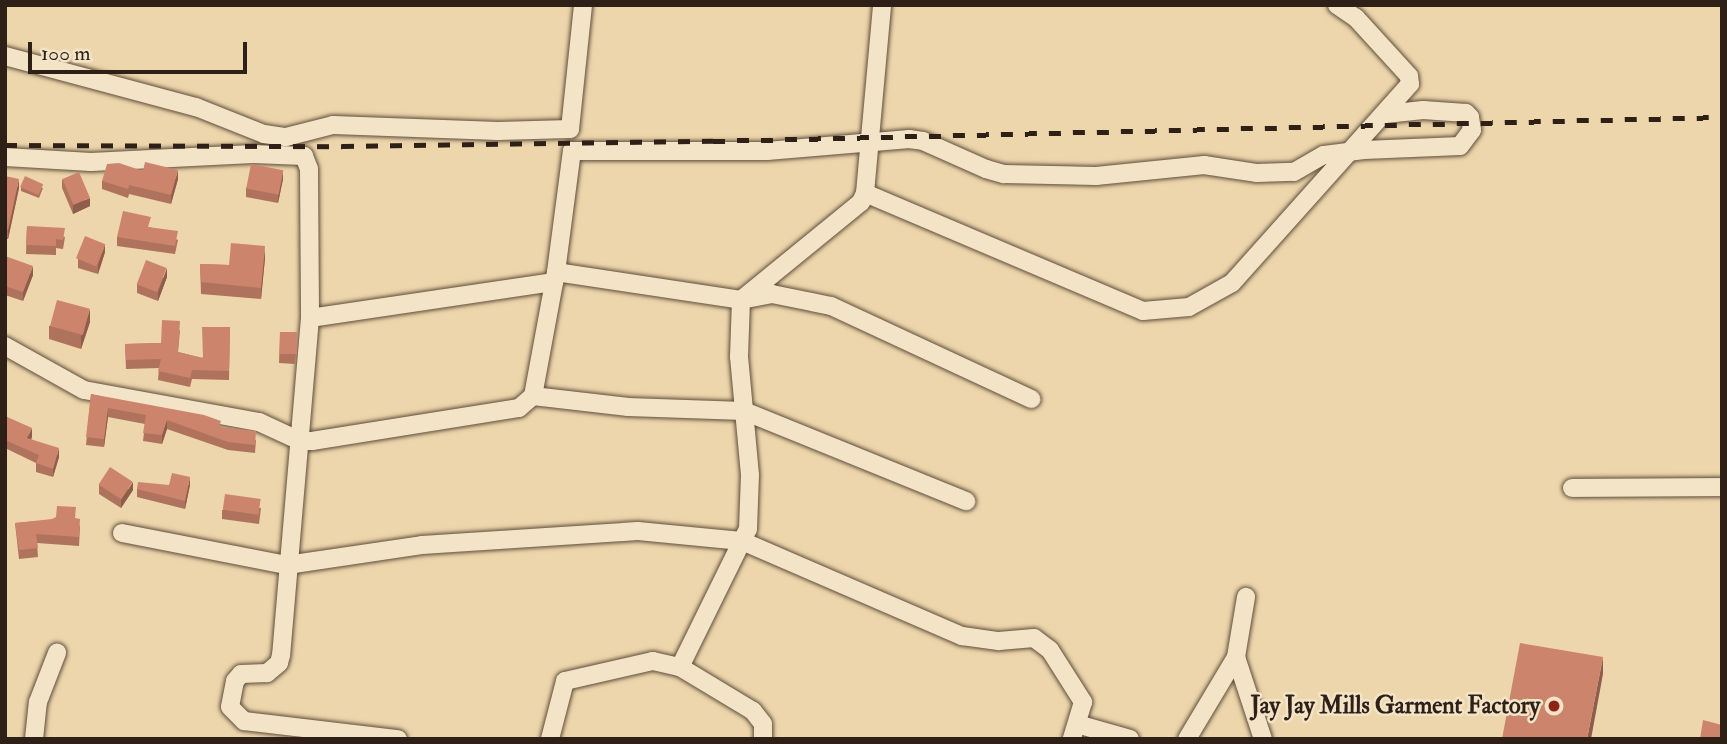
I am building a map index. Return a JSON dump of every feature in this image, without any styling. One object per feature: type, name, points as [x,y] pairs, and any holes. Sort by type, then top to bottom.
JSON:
[{"type":"street","points":[[5,157],[102,162],[286,145],[332,125],[498,131],[570,130],[583,5]]},
{"type":"street","points":[[680,667],[748,529],[750,475],[739,357],[741,300],[861,202],[866,193],[882,5]]},
{"type":"street","points":[[866,193],[1143,311],[1189,307],[1232,283],[1410,84],[1409,76],[1356,18],[1338,5]]},
{"type":"street","points":[[5,56],[196,107],[264,134],[304,156],[309,169],[310,318],[279,663],[267,673],[241,674],[235,681],[230,707],[244,721],[398,739]]},
{"type":"street","points":[[5,346],[84,390],[259,422],[300,441],[519,408],[533,396],[555,277],[572,151],[767,151],[923,141],[986,169],[1004,174],[1059,177],[1204,165],[1257,173],[1294,172],[1324,155],[1453,147],[1467,141],[1472,130],[1471,117],[1466,113],[1423,110],[1385,114]]},
{"type":"street","points":[[310,318],[555,277],[741,300],[772,294],[831,306],[1031,399]]},
{"type":"street","points":[[533,396],[628,407],[744,411],[966,501]]},
{"type":"street","points":[[1572,488],[1722,487]]},
{"type":"street","points":[[122,533],[288,565],[422,545],[638,531],[743,541],[962,636],[999,641],[1034,638],[1050,650],[1083,702],[1074,731],[1130,739]]},
{"type":"street","points":[[1187,739],[1236,657],[1245,597]]},
{"type":"street","points":[[34,739],[38,702],[57,653]]},
{"type":"street","points":[[1236,657],[1263,739]]},
{"type":"street","points":[[550,739],[565,681],[653,661],[680,667],[753,711],[763,724],[763,739]]},
{"type":"building","points":[[145,162],[178,170],[171,195],[129,185],[128,189],[102,181],[107,164],[119,163],[143,171]]},
{"type":"building","points":[[251,164],[283,170],[279,195],[246,189]]},
{"type":"building","points":[[79,172],[90,198],[73,205],[62,179]]},
{"type":"building","points":[[5,176],[19,179],[8,230],[5,230]]},
{"type":"building","points":[[25,176],[43,184],[38,195],[20,187]]},
{"type":"building","points":[[123,211],[151,217],[148,227],[178,231],[175,246],[117,237]]},
{"type":"building","points":[[27,226],[65,228],[63,240],[56,239],[56,246],[26,245]]},
{"type":"building","points":[[85,236],[105,244],[96,266],[76,258]]},
{"type":"building","points":[[231,243],[265,246],[261,288],[201,282],[200,264],[229,265]]},
{"type":"building","points":[[5,256],[33,266],[23,292],[5,286]]},
{"type":"building","points":[[146,260],[167,268],[157,292],[137,284]]},
{"type":"building","points":[[57,300],[90,309],[83,335],[50,326]]},
{"type":"building","points":[[162,320],[180,321],[178,352],[203,358],[202,327],[230,327],[229,371],[192,370],[190,378],[158,371],[161,359],[126,360],[125,344],[161,343]]},
{"type":"building","points":[[280,332],[297,332],[297,354],[280,354]]},
{"type":"building","points":[[91,394],[204,415],[221,421],[219,427],[256,431],[255,445],[228,442],[167,420],[162,435],[143,433],[146,415],[108,408],[104,439],[86,437]]},
{"type":"building","points":[[5,416],[32,428],[27,438],[59,448],[53,469],[36,463],[39,455],[5,440]]},
{"type":"building","points":[[110,467],[133,482],[121,499],[99,485]]},
{"type":"building","points":[[172,473],[190,477],[185,501],[137,489],[138,482],[169,485]]},
{"type":"building","points":[[225,494],[261,499],[258,515],[223,510]]},
{"type":"building","points":[[57,506],[76,507],[75,518],[80,519],[79,537],[36,534],[38,548],[19,550],[15,523],[52,519],[56,517]]},
{"type":"building","name":"Jay Jay Mills Garment Factory","points":[[1520,643],[1603,657],[1587,739],[1502,739]]},
{"type":"building","points":[[1703,720],[1722,725],[1722,739],[1700,739]]},
{"type":"railway","points":[[5,145],[342,146],[713,141],[1722,117]]},
{"type":"place","name":"Jay Jay Mills Garment Factory","points":[[1554,706]]}]
